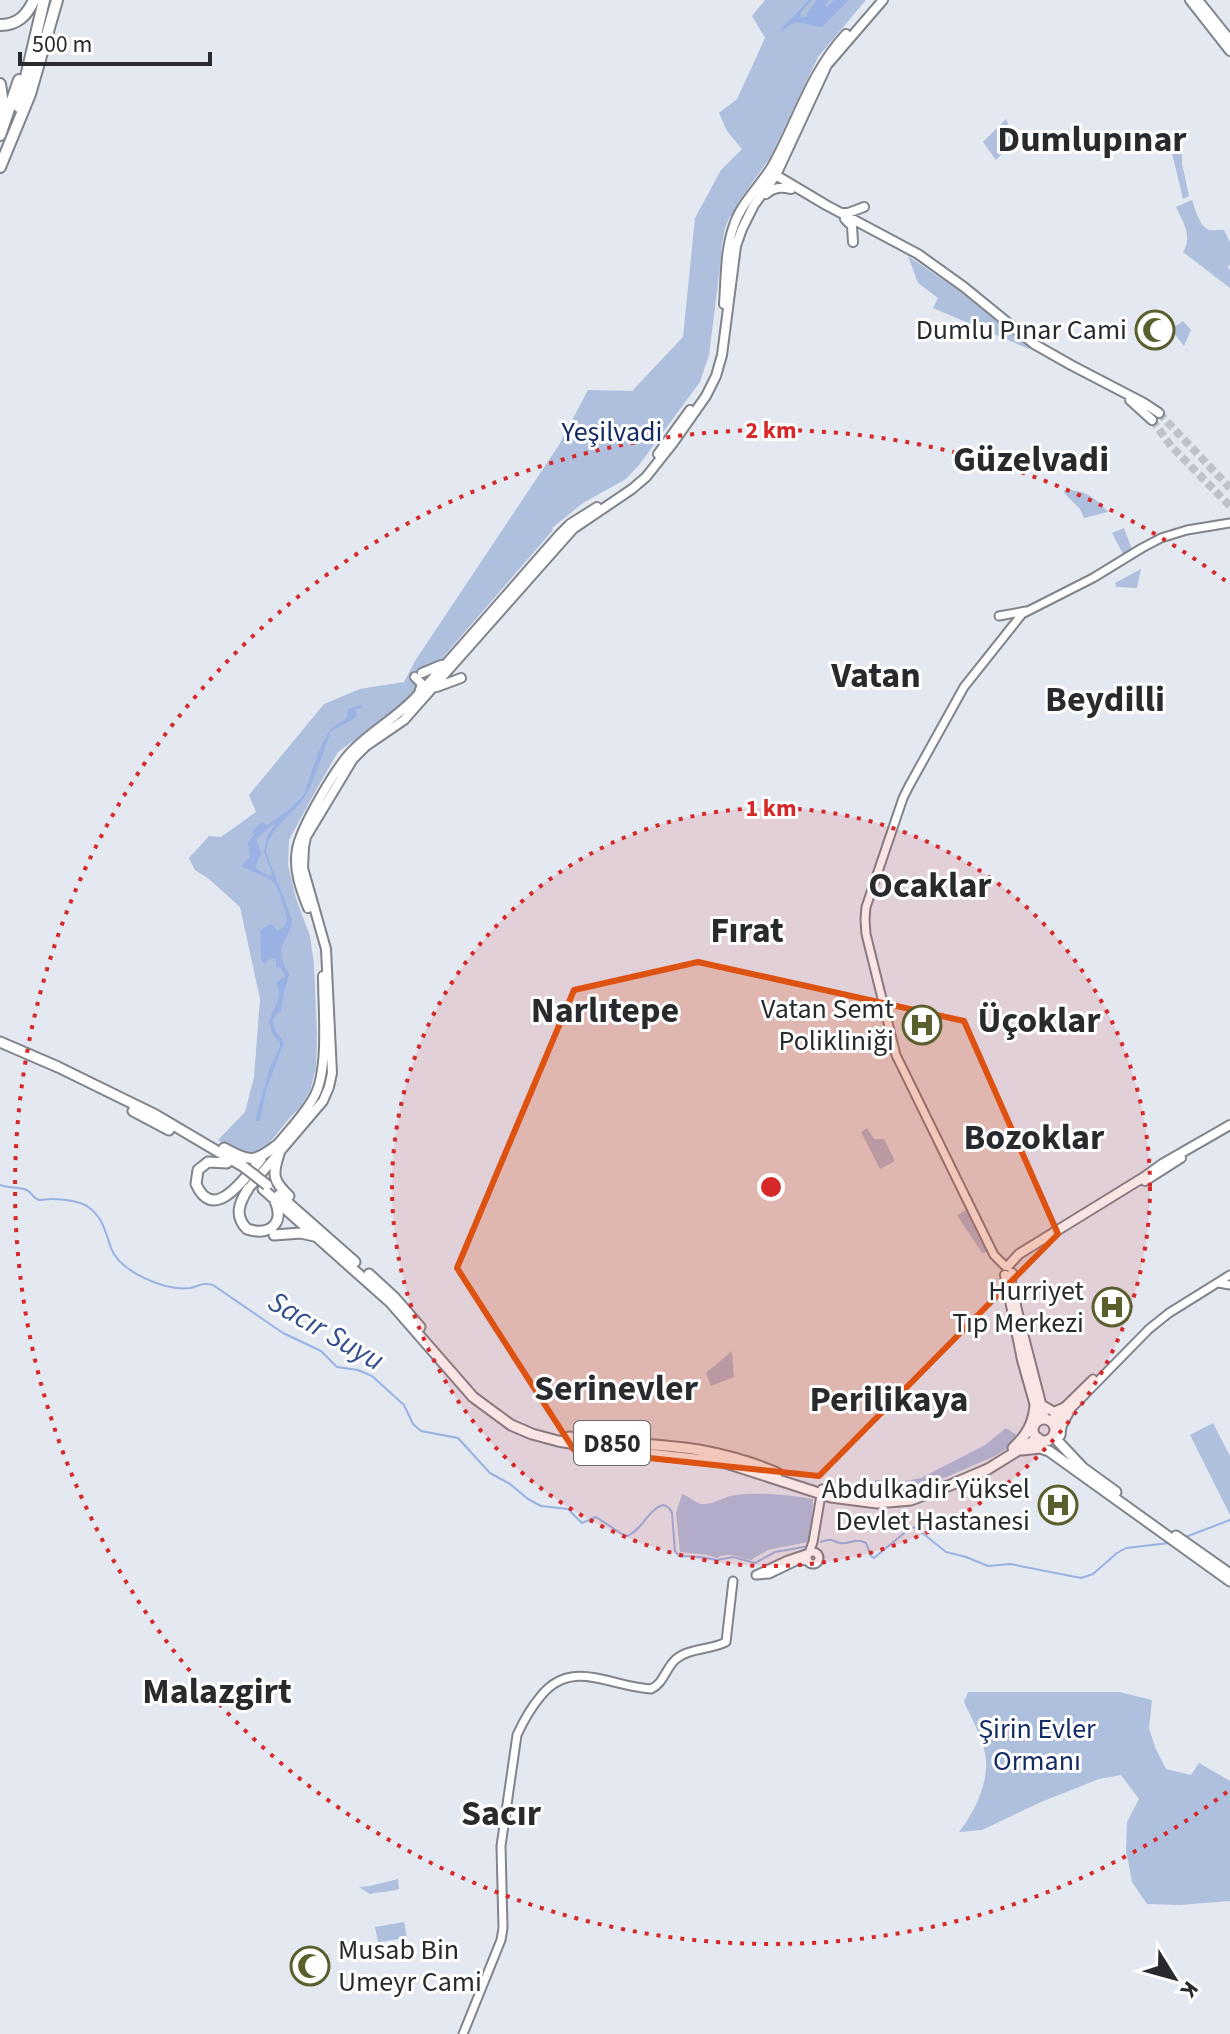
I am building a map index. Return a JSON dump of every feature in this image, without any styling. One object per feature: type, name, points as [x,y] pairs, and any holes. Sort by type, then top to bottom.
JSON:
[{"type":"highway","points":[[0,25],[17,22],[39,0]]},
{"type":"highway","points":[[0,135],[20,77],[39,0]]},
{"type":"highway","points":[[0,157],[17,116],[39,0]]},
{"type":"highway","points":[[0,167],[30,94],[57,0]]},
{"type":"highway","points":[[0,84],[3,104],[0,121]]},
{"type":"highway","name":"D850","points":[[0,1045],[38,1058],[156,1115],[243,1170],[391,1303],[473,1397],[511,1425],[532,1434],[647,1455],[723,1462],[823,1495],[895,1498],[987,1463],[1013,1451],[1045,1429]]},
{"type":"highway","name":"D850","points":[[0,1045],[87,1087],[243,1170]]},
{"type":"highway","points":[[102,1088],[244,1158],[256,1159],[278,1150]]},
{"type":"highway","points":[[278,1150],[275,1169],[278,1184],[362,1264],[368,1274]]},
{"type":"highway","points":[[227,1163],[208,1162],[198,1170],[196,1184],[205,1197],[220,1200],[230,1194],[264,1156]]},
{"type":"highway","points":[[248,1189],[238,1209],[239,1218],[247,1229],[256,1232],[266,1231],[277,1220],[277,1203],[267,1190]]},
{"type":"highway","name":"D850","points":[[267,1190],[307,1217],[399,1302],[460,1375],[499,1411],[534,1429],[578,1438],[699,1450],[751,1462],[823,1495]]},
{"type":"highway","points":[[274,1235],[301,1233],[322,1240]]},
{"type":"highway","points":[[399,1302],[411,1308],[420,1308],[418,1318],[421,1328]]},
{"type":"highway","points":[[1013,1451],[1032,1425],[1038,1405]]},
{"type":"highway","points":[[1066,1409],[1060,1433],[1069,1460]]},
{"type":"highway","points":[[1045,1429],[1069,1460]]},
{"type":"highway","points":[[1013,1451],[1035,1448],[1069,1460],[1230,1581]]},
{"type":"highway","points":[[1188,1548],[1230,1574]]},
{"type":"main road","points":[[278,1150],[323,1101],[332,1073],[326,949],[303,868],[306,837],[353,759],[366,746],[404,720],[573,529],[646,477],[706,396],[722,355],[736,246],[742,229],[798,128],[827,65],[880,0]]},
{"type":"main road","points":[[248,1189],[308,1107],[319,1085],[323,1053],[323,955],[297,874],[296,851],[300,836],[340,765],[364,739],[399,714],[418,695],[561,533],[646,471],[703,391],[715,362],[726,259],[738,214],[758,185],[771,175],[823,62],[880,0]]},
{"type":"main road","points":[[1190,0],[1230,51]]},
{"type":"main road","points":[[1198,0],[1230,40]]},
{"type":"main road","points":[[790,186],[784,168],[796,141],[798,128]]},
{"type":"main road","points":[[758,185],[759,167]]},
{"type":"main road","points":[[771,175],[842,216],[864,227],[910,249],[1034,344],[1144,403],[1155,416],[1028,348],[938,272],[864,227],[859,220],[862,210],[842,216]]},
{"type":"main road","points":[[754,205],[772,189],[790,186]]},
{"type":"main road","points":[[842,216],[852,226],[853,242],[864,227]]},
{"type":"main road","points":[[1230,523],[1161,538],[1016,620],[951,710],[904,796],[866,907],[865,919],[868,943],[896,1055],[994,1255],[1007,1270],[1022,1360],[1045,1429],[1169,1313],[1230,1275]]},
{"type":"main road","points":[[999,616],[1028,611]]},
{"type":"main road","points":[[433,689],[461,676],[456,662]]},
{"type":"main road","points":[[418,695],[422,684],[418,675],[445,663]]},
{"type":"main road","points":[[1007,1270],[1028,1253],[1230,1128]]},
{"type":"main road","points":[[1218,1283],[1230,1285]]},
{"type":"main road","points":[[1038,1405],[1054,1412],[1066,1409]]},
{"type":"main road","points":[[811,1555],[823,1495]]},
{"type":"main road","points":[[811,1555],[769,1574],[756,1575],[788,1560],[811,1555]]},
{"type":"main road","points":[[463,2034],[501,1940],[501,1846],[517,1735],[523,1721],[547,1688],[561,1679],[585,1677],[651,1689],[659,1685],[671,1665],[681,1656],[722,1645],[726,1642],[733,1581]]},
{"type":"main road","points":[[506,1742],[516,1748]]},
{"type":"highlighted area","points":[[698,962],[964,1021],[1058,1234],[819,1476],[574,1450],[457,1268],[574,990]]},
{"type":"green space","name":"Yeşilvadi","points":[[765,0],[866,0],[818,57],[770,158],[730,216],[721,250],[709,355],[700,382],[626,479],[583,503],[552,528],[399,708],[338,752],[315,792],[289,840],[288,865],[310,936],[314,964],[316,1068],[310,1091],[299,1109],[263,1151],[249,1155],[239,1153],[218,1140],[245,1112],[254,1077],[260,999],[240,907],[195,870],[189,858],[209,836],[221,837],[256,812],[249,795],[324,704],[360,689],[404,682],[559,445],[588,390],[632,391],[683,337],[695,218],[721,170],[742,149],[727,131],[719,113],[737,99],[765,38],[752,16]]},
{"type":"green space","points":[[1006,119],[1015,140],[996,160],[983,142]]},
{"type":"green space","points":[[1172,153],[1182,153],[1189,196],[1183,199]]},
{"type":"green space","points":[[1192,200],[1203,226],[1210,230],[1224,230],[1230,242],[1230,288],[1183,252],[1187,235],[1176,207]]},
{"type":"green space","points":[[908,256],[958,290],[1029,349],[933,308],[938,298],[918,283]]},
{"type":"green space","points":[[1183,321],[1191,330],[1184,346],[1169,327],[1171,323],[1176,326]]},
{"type":"green space","points":[[1065,490],[1089,495],[1108,512],[1084,518],[1080,509],[1064,493]]},
{"type":"green space","points":[[1124,528],[1133,552],[1124,556],[1112,533]]},
{"type":"green space","points":[[1141,569],[1137,588],[1116,587],[1115,583]]},
{"type":"green space","points":[[867,1128],[874,1139],[884,1139],[895,1161],[880,1169],[861,1132]]},
{"type":"green space","points":[[966,1210],[987,1252],[982,1253],[957,1215]]},
{"type":"green space","points":[[732,1351],[734,1377],[711,1386],[706,1373]]},
{"type":"green space","points":[[1213,1423],[1230,1456],[1230,1515],[1190,1435]]},
{"type":"green space","points":[[1006,1428],[1020,1437],[993,1457],[906,1492],[873,1493],[875,1480],[921,1478],[985,1445]]},
{"type":"green space","points":[[682,1494],[701,1504],[745,1494],[813,1499],[811,1537],[808,1542],[768,1550],[751,1560],[730,1555],[717,1558],[680,1552],[676,1513]]},
{"type":"green space","name":"Şirin Evler Ormanı","points":[[968,1692],[1119,1692],[1152,1700],[1149,1728],[1166,1769],[1191,1775],[1199,1763],[1230,1781],[1230,1901],[1147,1904],[1132,1882],[1126,1851],[1127,1822],[1139,1799],[1121,1775],[1099,1779],[982,1830],[959,1832],[976,1803],[986,1771],[982,1743],[964,1702]]},
{"type":"green space","points":[[398,1879],[399,1889],[392,1891],[370,1894],[359,1887],[370,1886]]},
{"type":"green space","points":[[404,1922],[407,1938],[378,1942],[375,1927]]},
{"type":"shaded area","points":[[812,0],[800,13],[801,17],[807,17],[817,0],[829,0],[825,5],[827,7],[834,0],[849,0],[822,27],[800,22],[791,24],[781,33],[783,27]]},
{"type":"shaded area","points":[[362,707],[355,710],[357,717],[331,731],[306,795],[270,837],[266,852],[292,920],[281,950],[289,975],[281,1011],[273,1022],[284,1043],[266,1090],[260,1121],[255,1121],[270,1067],[280,1047],[269,1021],[279,997],[276,983],[285,976],[281,968],[276,967],[276,959],[267,960],[265,964],[261,959],[260,930],[271,924],[278,931],[287,920],[275,884],[241,866],[249,857],[248,842],[254,835],[252,831],[262,822],[267,825],[277,818],[304,794],[325,739],[332,728],[344,720],[348,709]],"holes":[[[274,826],[268,834],[264,852],[272,873],[269,876],[255,868],[261,853],[256,839]]]},
{"type":"waterway","name":"Sacır Suyu","points":[[0,1185],[27,1190],[39,1200],[65,1200],[87,1206],[100,1220],[116,1257],[133,1272],[156,1283],[180,1288],[213,1285],[283,1333],[321,1351],[337,1367],[372,1376],[404,1405],[413,1424],[421,1431],[458,1438],[490,1473],[541,1506],[568,1509],[582,1523],[596,1517],[627,1536],[654,1510],[664,1505],[672,1513],[675,1551],[679,1556],[717,1560],[733,1557],[755,1563],[775,1552],[809,1546]]},
{"type":"waterway","name":"Sacır Suyu","points":[[1183,1538],[1230,1520]]},
{"type":"waterway","name":"Sacır Suyu","points":[[821,1542],[862,1541],[874,1558],[915,1527],[946,1552],[988,1566],[1010,1564],[1081,1578],[1093,1574],[1126,1548],[1169,1543]]},
{"type":"tunnel","points":[[1159,413],[1230,488]]},
{"type":"tunnel","points":[[1152,420],[1171,446],[1230,506]]},
{"type":"place","name":"Dumlu Pınar Cami","points":[[1155,330]]},
{"type":"place","name":"Vatan Semt Polikliniği","points":[[922,1025]]},
{"type":"place","name":"Hurriyet Tıp Merkezi","points":[[1112,1307]]},
{"type":"place","name":"Abdulkadir Yüksel Devlet Hastanesi","points":[[1058,1505]]},
{"type":"place","name":"Musab Bin Umeyr Cami","points":[[310,1966]]},
{"type":"district","name":"Dumlupınar","points":[[1092,139]]},
{"type":"district","name":"Güzelvadi","points":[[1031,459]]},
{"type":"district","name":"Vatan","points":[[876,675]]},
{"type":"district","name":"Beydilli","points":[[1105,699]]},
{"type":"district","name":"Ocaklar","points":[[930,885]]},
{"type":"district","name":"Fırat","points":[[747,930]]},
{"type":"district","name":"Narlıtepe","points":[[605,1010]]},
{"type":"district","name":"Üçoklar","points":[[1039,1020]]},
{"type":"district","name":"Bozoklar","points":[[1034,1137]]},
{"type":"district","name":"Serinevler","points":[[616,1388]]},
{"type":"district","name":"Perilikaya","points":[[889,1399]]},
{"type":"district","name":"Malazgirt","points":[[217,1691]]},
{"type":"district","name":"Sacır","points":[[501,1813]]}]
